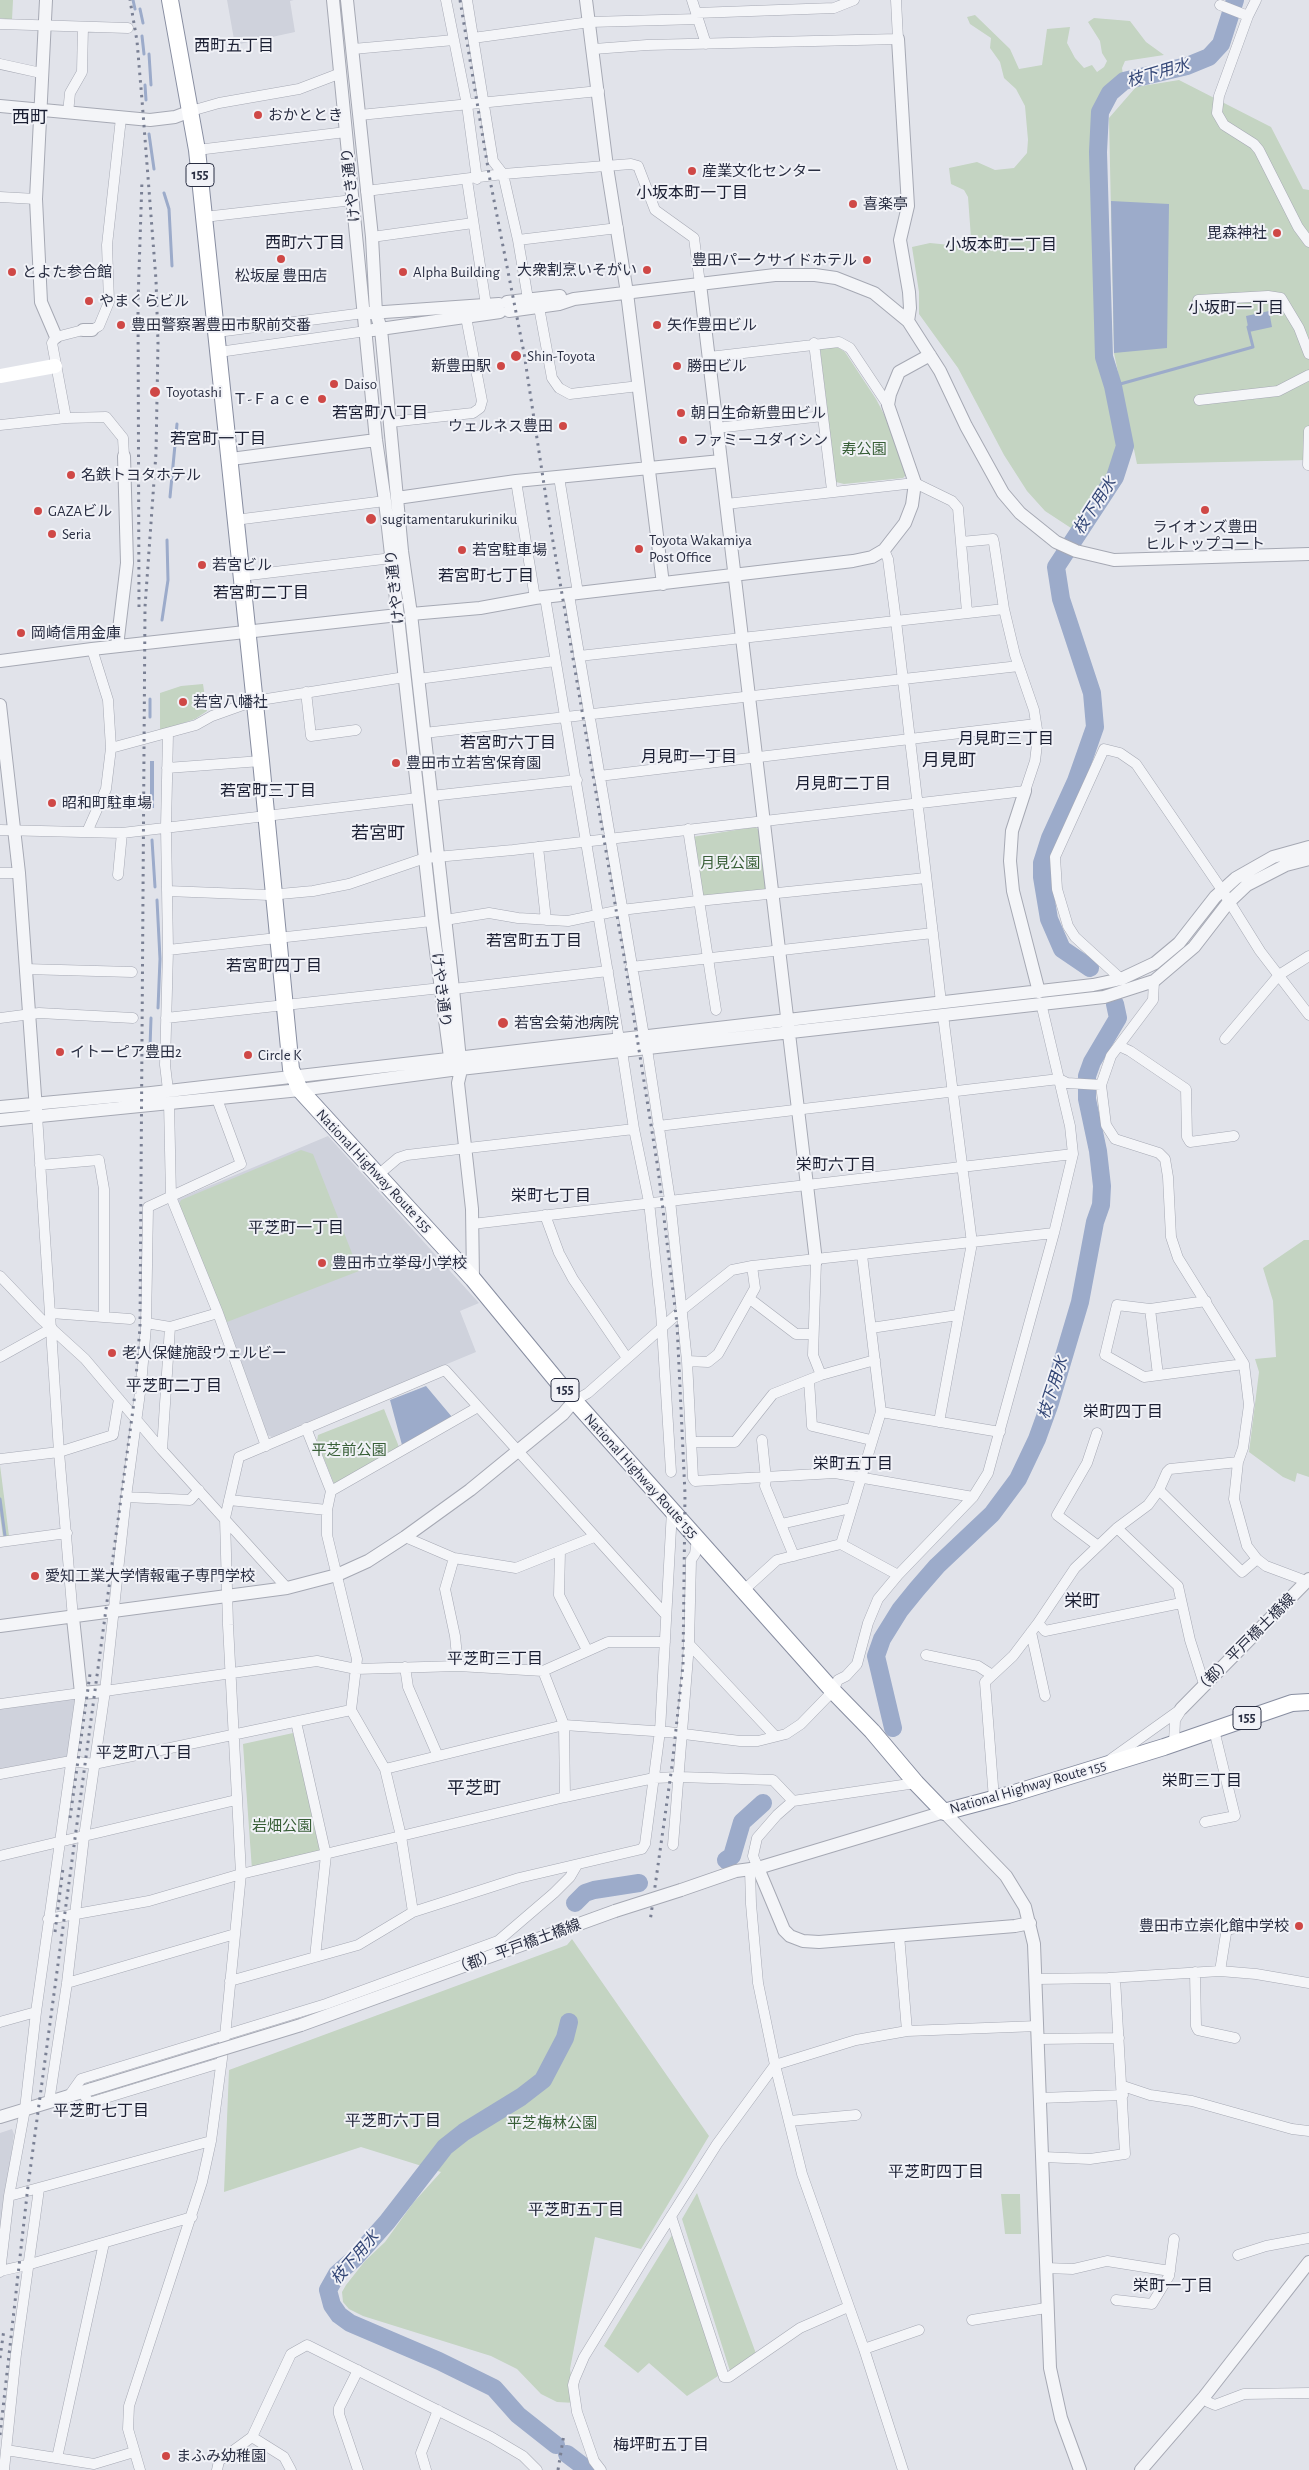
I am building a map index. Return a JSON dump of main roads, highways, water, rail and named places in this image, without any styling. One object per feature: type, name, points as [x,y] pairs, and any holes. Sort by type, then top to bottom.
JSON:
[{"type":"highway","name":"National Highway Route 155","points":[[170,0],[198,150],[230,459],[234,520],[262,761],[277,938],[293,1075],[300,1090],[474,1279],[574,1401],[833,1691],[872,1731],[916,1783],[944,1812],[994,1799],[1174,1744],[1292,1703],[1309,1702]]},
{"type":"main road","points":[[0,376],[55,366]]},
{"type":"water","points":[[1111,201],[1169,204],[1167,348],[1114,353]]},
{"type":"water","points":[[1269,311],[1272,327],[1249,332],[1246,316]]},
{"type":"water","points":[[150,761],[154,761],[154,808],[150,808]]},
{"type":"water","points":[[426,1386],[452,1417],[402,1445],[390,1400]]},
{"type":"waterway","points":[[133,0],[135,9]]},
{"type":"waterway","name":"枝下用水","points":[[1090,968],[1062,949],[1049,919],[1042,877],[1042,863],[1050,838],[1076,781],[1095,727],[1092,693],[1061,599],[1056,567],[1115,477],[1125,446],[1113,386],[1104,357],[1098,152],[1100,112],[1110,93],[1124,81],[1187,66],[1209,57],[1221,44],[1235,0]]},
{"type":"waterway","points":[[140,9],[143,23]]},
{"type":"waterway","points":[[142,36],[144,54]]},
{"type":"waterway","points":[[149,54],[151,85]]},
{"type":"waterway","points":[[145,85],[146,100]]},
{"type":"waterway","points":[[149,134],[154,169]]},
{"type":"waterway","points":[[164,193],[169,209],[172,266]]},
{"type":"waterway","points":[[1113,386],[1253,347],[1248,327]]},
{"type":"waterway","points":[[170,497],[177,424]]},
{"type":"waterway","points":[[162,620],[168,580],[167,540]]},
{"type":"waterway","points":[[150,699],[150,717]]},
{"type":"waterway","points":[[152,840],[155,887]]},
{"type":"waterway","points":[[157,900],[160,959],[158,1008]]},
{"type":"waterway","name":"枝下用水","points":[[893,1728],[876,1656],[882,1639],[900,1610],[917,1589],[937,1566],[992,1514],[1018,1479],[1037,1439],[1050,1403],[1080,1302],[1095,1222],[1101,1205],[1102,1186],[1098,1151],[1087,1099],[1087,1076],[1092,1062],[1118,1018],[1115,1004]]},
{"type":"waterway","points":[[150,1047],[151,1018]]},
{"type":"waterway","points":[[0,1499],[5,1536]]},
{"type":"waterway","name":"枝下用水","points":[[726,1860],[732,1856],[742,1822],[763,1803]]},
{"type":"waterway","name":"枝下用水","points":[[575,1903],[585,1893],[594,1890],[639,1883]]},
{"type":"waterway","name":"枝下用水","points":[[556,2445],[518,2415],[494,2388],[439,2361],[350,2323],[339,2315],[332,2305],[328,2290],[337,2274],[355,2258],[387,2222],[445,2147],[464,2132],[521,2097],[543,2080],[565,2038],[569,2022]]},
{"type":"waterway","name":"枝下用水","points":[[567,2454],[588,2470]]},
{"type":"railway","points":[[0,2435],[28,2186],[134,1402],[140,1327],[145,607],[156,453],[158,343],[156,280],[142,100],[137,41],[130,0]]},
{"type":"railway","points":[[460,0],[490,180],[524,353],[550,524],[625,962],[658,1169],[677,1324],[685,1494],[683,1665],[672,1766],[650,1922]]},
{"type":"railway","points":[[139,607],[138,302],[142,180]]},
{"type":"railway","points":[[70,1818],[90,1674]]},
{"type":"railway","points":[[55,1932],[63,1868]]},
{"type":"railway","points":[[0,2358],[4,2329]]},
{"type":"railway","points":[[558,2470],[564,2434]]},
{"type":"place","name":"おかととき","points":[[258,115]]},
{"type":"place","name":"産業文化センター","points":[[692,171]]},
{"type":"place","name":"喜楽亭","points":[[853,204]]},
{"type":"place","name":"毘森神社","points":[[1277,233]]},
{"type":"place","name":"松坂屋 豊田店","points":[[281,259]]},
{"type":"place","name":"豊田パークサイドホテル","points":[[867,260]]},
{"type":"place","name":"大衆割烹いそがい","points":[[647,270]]},
{"type":"place","name":"とよた参合館","points":[[12,272]]},
{"type":"place","name":"Alpha Building","points":[[403,272]]},
{"type":"place","name":"やまくらビル","points":[[89,301]]},
{"type":"place","name":"豊田警察署豊田市駅前交番","points":[[121,325]]},
{"type":"place","name":"矢作豊田ビル","points":[[657,325]]},
{"type":"place","name":"Shin-Toyota","points":[[516,356]]},
{"type":"place","name":"新豊田駅","points":[[501,366]]},
{"type":"place","name":"勝田ビル","points":[[677,366]]},
{"type":"place","name":"Daiso","points":[[334,384]]},
{"type":"place","name":"Toyotashi","points":[[155,392]]},
{"type":"place","name":"Ｔ-Ｆａｃｅ","points":[[322,399]]},
{"type":"place","name":"朝日生命新豊田ビル","points":[[681,413]]},
{"type":"place","name":"ウェルネス豊田","points":[[563,426]]},
{"type":"place","name":"ファミーユダイシン","points":[[683,440]]},
{"type":"place","name":"名鉄トヨタホテル","points":[[71,475]]},
{"type":"place","name":"ライオンズ豊田 ヒルトップコート","points":[[1205,510]]},
{"type":"place","name":"GAZAビル","points":[[38,511]]},
{"type":"place","name":"sugitamentarukuriniku","points":[[371,519]]},
{"type":"place","name":"Seria","points":[[52,534]]},
{"type":"place","name":"Toyota Wakamiya Post Office","points":[[639,549]]},
{"type":"place","name":"若宮駐車場","points":[[462,550]]},
{"type":"place","name":"若宮ビル","points":[[202,565]]},
{"type":"place","name":"岡崎信用金庫","points":[[21,633]]},
{"type":"place","name":"若宮八幡社","points":[[183,702]]},
{"type":"place","name":"豊田市立若宮保育園","points":[[396,763]]},
{"type":"place","name":"昭和町駐車場","points":[[52,803]]},
{"type":"place","name":"若宮会菊池病院","points":[[503,1023]]},
{"type":"place","name":"イトーピア豊田2","points":[[60,1052]]},
{"type":"place","name":"Circle K","points":[[248,1055]]},
{"type":"place","name":"豊田市立挙母小学校","points":[[322,1263]]},
{"type":"place","name":"老人保健施設ウェルビー","points":[[112,1353]]},
{"type":"place","name":"愛知工業大学情報電子専門学校","points":[[35,1576]]},
{"type":"place","name":"豊田市立崇化館中学校","points":[[1299,1926]]},
{"type":"place","name":"まふみ幼稚園","points":[[166,2456]]},
{"type":"district","name":"西町五丁目","points":[[234,46]]},
{"type":"district","name":"西町","points":[[30,118]]},
{"type":"district","name":"小坂本町一丁目","points":[[692,193]]},
{"type":"district","name":"西町六丁目","points":[[305,243]]},
{"type":"district","name":"小坂本町二丁目","points":[[1001,245]]},
{"type":"district","name":"小坂町一丁目","points":[[1236,308]]},
{"type":"district","name":"若宮町八丁目","points":[[380,413]]},
{"type":"district","name":"若宮町一丁目","points":[[218,439]]},
{"type":"district","name":"若宮町七丁目","points":[[486,576]]},
{"type":"district","name":"若宮町二丁目","points":[[261,593]]},
{"type":"district","name":"月見町三丁目","points":[[1006,739]]},
{"type":"district","name":"若宮町六丁目","points":[[508,743]]},
{"type":"district","name":"月見町一丁目","points":[[689,757]]},
{"type":"district","name":"月見町","points":[[949,761]]},
{"type":"district","name":"月見町二丁目","points":[[843,784]]},
{"type":"district","name":"若宮町三丁目","points":[[268,791]]},
{"type":"district","name":"若宮町","points":[[378,834]]},
{"type":"district","name":"若宮町五丁目","points":[[534,941]]},
{"type":"district","name":"若宮町四丁目","points":[[274,966]]},
{"type":"district","name":"栄町六丁目","points":[[836,1165]]},
{"type":"district","name":"栄町七丁目","points":[[551,1196]]},
{"type":"district","name":"平芝町一丁目","points":[[296,1228]]},
{"type":"district","name":"平芝町二丁目","points":[[174,1386]]},
{"type":"district","name":"栄町四丁目","points":[[1123,1412]]},
{"type":"district","name":"栄町五丁目","points":[[853,1464]]},
{"type":"district","name":"栄町","points":[[1082,1602]]},
{"type":"district","name":"平芝町三丁目","points":[[495,1659]]},
{"type":"district","name":"平芝町八丁目","points":[[144,1753]]},
{"type":"district","name":"栄町三丁目","points":[[1202,1781]]},
{"type":"district","name":"平芝町","points":[[474,1789]]},
{"type":"district","name":"平芝町七丁目","points":[[101,2111]]},
{"type":"district","name":"平芝町六丁目","points":[[393,2121]]},
{"type":"district","name":"平芝町四丁目","points":[[936,2172]]},
{"type":"district","name":"平芝町五丁目","points":[[576,2210]]},
{"type":"district","name":"栄町一丁目","points":[[1173,2286]]},
{"type":"district","name":"梅坪町五丁目","points":[[661,2445]]},
{"type":"park label","name":"寿公園","points":[[864,449]]},
{"type":"park label","name":"月見公園","points":[[730,863]]},
{"type":"park label","name":"平芝前公園","points":[[349,1450]]},
{"type":"park label","name":"岩畑公園","points":[[282,1826]]},
{"type":"park label","name":"平芝梅林公園","points":[[552,2123]]}]
